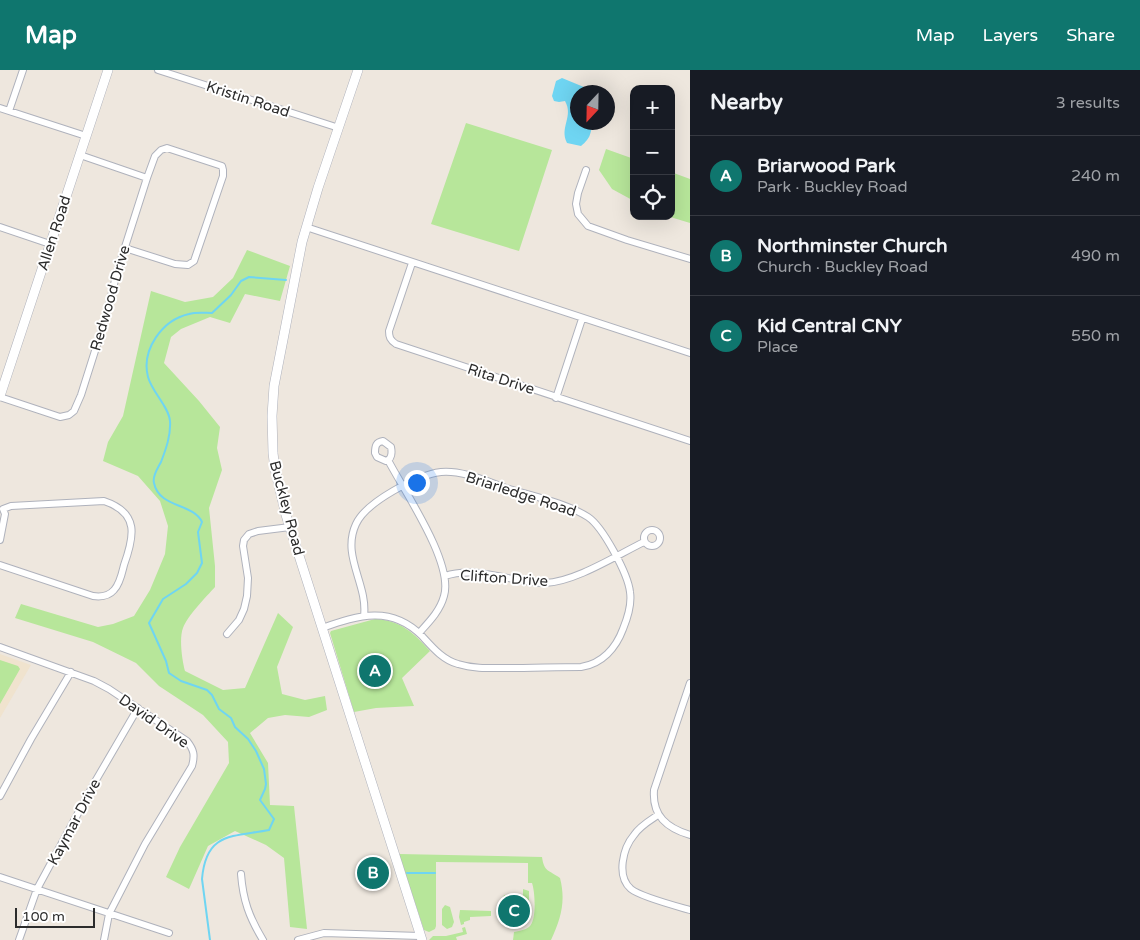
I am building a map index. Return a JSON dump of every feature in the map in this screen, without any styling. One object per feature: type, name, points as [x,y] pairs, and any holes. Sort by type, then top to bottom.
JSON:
[{"type":"street","points":[[9,111],[23,70]]},
{"type":"street","name":"Allen Road","points":[[0,397],[108,70]]},
{"type":"street","name":"Kristin Road","points":[[158,70],[338,128]]},
{"type":"street","name":"Buckley Road","points":[[358,70],[306,227],[294,282],[274,386],[272,416],[275,469],[290,527],[421,938]]},
{"type":"street","points":[[0,108],[86,136]]},
{"type":"street","name":"Redwood Drive","points":[[0,397],[60,417],[69,415],[74,411],[81,395],[125,248],[155,156],[161,150],[167,148],[217,164],[223,170],[223,176],[197,255],[189,265],[175,264],[125,248]]},
{"type":"street","points":[[80,155],[147,178]]},
{"type":"street","points":[[586,170],[576,204],[578,214],[588,226],[619,238],[690,259]]},
{"type":"street","points":[[0,227],[50,244]]},
{"type":"street","points":[[306,227],[690,353]]},
{"type":"street","name":"Rita Drive","points":[[412,263],[389,330],[391,341],[418,352],[690,441]]},
{"type":"street","points":[[556,398],[582,319]]},
{"type":"street","points":[[388,460],[437,550],[445,576],[445,595],[438,611],[419,634]]},
{"type":"street","name":"Briarledge Road","points":[[322,628],[364,616],[380,615],[392,617],[410,626],[444,658],[456,664],[469,667],[588,666],[608,654],[615,647],[628,618],[630,591],[626,576],[602,531],[587,517],[571,508],[456,472],[441,472],[427,475],[389,493],[370,505],[360,516],[351,536],[353,561],[364,600],[364,616]]},
{"type":"street","points":[[0,540],[5,514],[2,508],[104,501],[117,506],[128,518],[131,526],[132,542],[115,590],[104,596],[93,596],[0,565]]},
{"type":"street","points":[[227,634],[239,620],[247,596],[248,578],[243,546],[244,540],[258,530],[290,527]]},
{"type":"street","name":"Clifton Drive","points":[[445,576],[479,574],[546,583],[588,570],[644,542]]},
{"type":"street","name":"David Drive","points":[[0,647],[71,672],[109,689],[187,741],[193,748],[195,755],[192,766],[145,844],[109,914],[104,940]]},
{"type":"street","points":[[0,796],[71,672]]},
{"type":"street","points":[[690,683],[654,790],[655,807],[658,815],[669,826],[690,835]]},
{"type":"street","name":"Kaymar Drive","points":[[19,940],[37,890],[96,780],[138,708]]},
{"type":"street","points":[[658,815],[632,836],[624,857],[623,874],[630,888],[642,894],[690,910]]},
{"type":"street","points":[[241,874],[243,897],[248,912],[263,940]]},
{"type":"street","points":[[0,877],[169,933]]},
{"type":"street","points":[[298,940],[330,933],[421,938]]},
{"type":"shaded area","points":[[0,654],[31,665],[0,718]]},
{"type":"green space","points":[[466,123],[552,150],[519,251],[431,224]]},
{"type":"green space","points":[[606,149],[630,158],[630,199],[612,189],[599,170]]},
{"type":"green space","points":[[675,173],[690,179],[690,223],[675,218]]},
{"type":"green space","points":[[247,250],[290,266],[280,301],[245,294],[230,323],[210,317],[181,329],[171,337],[164,363],[220,427],[217,448],[222,470],[209,508],[215,566],[215,587],[185,623],[181,637],[181,649],[185,671],[223,690],[245,688],[278,613],[293,627],[277,667],[282,694],[305,700],[325,696],[327,710],[309,717],[285,715],[268,718],[250,733],[268,763],[270,805],[294,806],[307,929],[290,927],[284,858],[266,845],[235,831],[208,846],[189,889],[166,877],[180,847],[229,763],[228,742],[203,715],[159,686],[136,663],[93,642],[15,618],[21,604],[98,627],[113,624],[134,616],[150,590],[165,554],[168,526],[160,501],[138,476],[103,461],[108,442],[123,416],[151,291],[185,302],[213,297],[233,278]]},
{"type":"green space","points":[[375,619],[392,622],[406,629],[430,651],[402,678],[414,706],[376,708],[354,712],[330,633],[331,631]]},
{"type":"green space","points":[[0,660],[18,666],[20,669],[0,704]]},
{"type":"green space","points":[[399,854],[542,857],[546,868],[560,878],[563,894],[562,910],[551,940],[513,940],[514,932],[529,927],[533,919],[535,906],[534,892],[532,883],[528,883],[528,863],[436,862],[436,926],[435,929],[429,932],[424,930]]},
{"type":"green space","points":[[523,889],[529,891],[529,905],[525,905],[525,900],[506,899],[506,903],[502,903],[504,895],[523,895]]},
{"type":"green space","points":[[445,905],[450,907],[454,922],[452,927],[447,929],[442,925],[442,909]]},
{"type":"green space","points":[[460,910],[491,911],[491,916],[470,917],[470,920],[461,925]]},
{"type":"green space","points":[[465,927],[467,934],[456,937],[457,940],[429,940],[433,936],[446,936],[463,932],[462,928]]},
{"type":"water","points":[[562,78],[579,85],[570,85],[570,130],[592,130],[581,146],[567,143],[565,132],[567,107],[565,101],[554,101],[552,96],[556,81]]},
{"type":"waterway","points":[[210,940],[202,879],[209,853],[215,845],[233,836],[269,830],[274,819],[260,800],[266,784],[264,769],[256,751],[248,739],[235,727],[231,718],[219,709],[212,695],[207,690],[181,681],[169,673],[166,661],[149,623],[163,599],[186,584],[197,573],[202,563],[198,532],[202,522],[191,511],[162,497],[154,483],[155,475],[168,442],[170,421],[167,410],[150,383],[147,367],[148,357],[151,347],[162,329],[179,317],[192,313],[212,313],[231,295],[241,281],[249,277],[286,280]]},
{"type":"waterway","points":[[407,873],[435,873]]},
{"type":"place","name":"Briarwood Park","points":[[375,671]]},
{"type":"place","name":"Northminster Church","points":[[373,873]]},
{"type":"place","name":"Kid Central CNY","points":[[514,911]]}]
